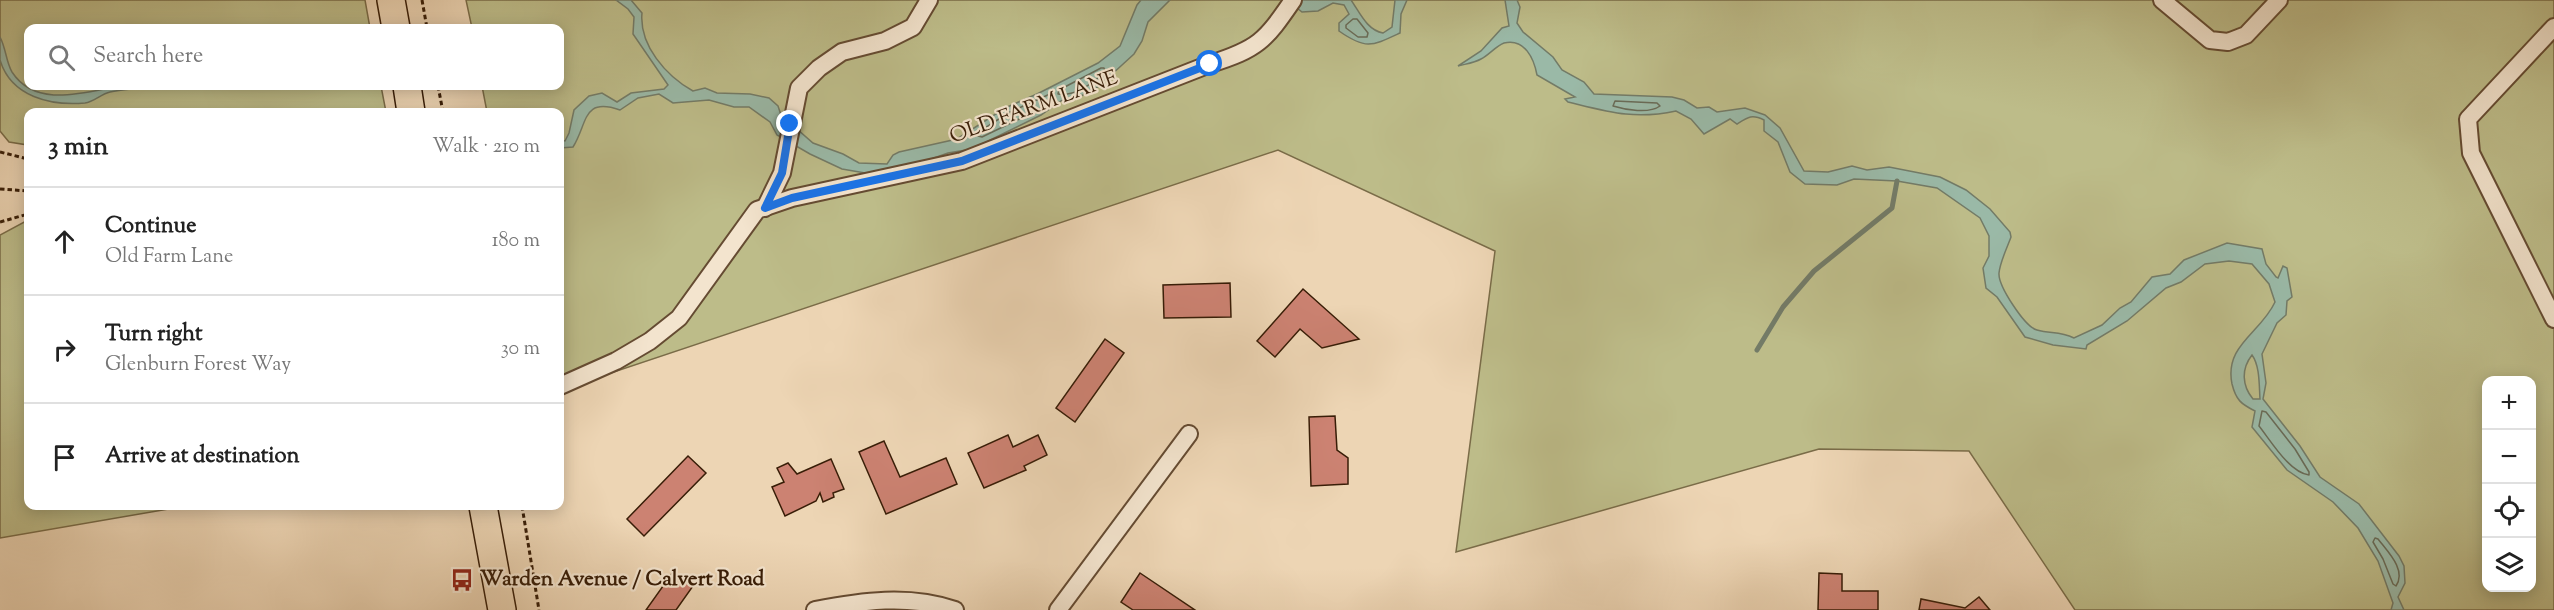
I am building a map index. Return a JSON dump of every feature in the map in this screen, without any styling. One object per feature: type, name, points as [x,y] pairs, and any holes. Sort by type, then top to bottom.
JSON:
[{"type":"main road","points":[[391,0],[395,24]]},
{"type":"main road","points":[[484,510],[502,610]]},
{"type":"street","points":[[564,384],[616,361],[650,341],[679,318],[757,210],[765,208],[782,173],[799,88],[819,68],[842,52],[885,41],[913,27],[929,0]]},
{"type":"street","name":"OLD FARM LANE","points":[[765,208],[792,198],[962,161],[1210,64],[1243,54],[1262,41],[1293,0]]},
{"type":"street","points":[[2162,0],[2210,40],[2228,42],[2246,35],[2279,0]]},
{"type":"street","points":[[2554,27],[2468,119],[2471,153],[2554,319]]},
{"type":"street","points":[[1058,610],[1190,434]]},
{"type":"street","points":[[815,610],[880,599],[942,606],[955,610]]},
{"type":"path","points":[[422,0],[426,24]]},
{"type":"path","points":[[439,90],[442,108]]},
{"type":"path","points":[[0,152],[24,158]]},
{"type":"path","points":[[0,189],[24,191]]},
{"type":"path","points":[[0,222],[24,214]]},
{"type":"path","points":[[523,510],[539,610]]},
{"type":"shaded area","points":[[0,0],[365,0],[369,24],[24,24],[24,90],[382,90],[385,108],[24,108],[24,144],[9,142],[0,131]]},
{"type":"shaded area","points":[[466,0],[2554,0],[2554,610],[2075,610],[1969,451],[1819,449],[1456,552],[1495,251],[1278,150],[564,389],[564,108],[486,108],[483,90],[564,90],[564,24],[471,24]]},
{"type":"shaded area","points":[[24,222],[24,510],[163,510],[0,538],[0,235]]},
{"type":"water","points":[[616,0],[631,0],[642,13],[645,37],[656,58],[673,77],[693,91],[705,88],[717,93],[750,94],[769,98],[778,106],[781,115],[813,143],[843,154],[859,163],[887,164],[893,155],[899,152],[957,139],[1005,108],[1098,63],[1120,46],[1141,0],[1170,0],[1148,22],[1142,41],[1134,54],[1098,87],[1081,96],[1061,101],[1041,115],[972,149],[948,153],[903,169],[871,174],[842,169],[810,154],[777,135],[770,122],[749,107],[734,107],[709,100],[673,103],[659,94],[638,98],[620,110],[599,107],[592,110],[584,121],[573,147],[564,148],[574,110],[589,96],[602,93],[617,102],[631,93],[664,89],[668,85],[633,34],[634,17]]},
{"type":"water","points":[[1287,0],[1351,0],[1368,25],[1383,33],[1392,27],[1395,0],[1407,0],[1401,14],[1400,33],[1369,44],[1356,41],[1339,31],[1339,23],[1349,14],[1344,5],[1333,3],[1318,11],[1302,12]]},
{"type":"water","points":[[1505,0],[1517,0],[1520,7],[1517,23],[1523,32],[1553,57],[1562,70],[1584,82],[1594,94],[1672,97],[1684,100],[1697,108],[1709,107],[1717,112],[1745,108],[1765,115],[1780,128],[1804,171],[1828,172],[1852,166],[1867,170],[1889,167],[1940,177],[1966,190],[1990,209],[2010,232],[2011,237],[1999,273],[2000,279],[2007,296],[2019,314],[2037,330],[2074,338],[2102,325],[2120,308],[2131,302],[2152,277],[2170,274],[2184,260],[2227,243],[2262,249],[2266,264],[2276,277],[2278,278],[2283,266],[2287,268],[2292,297],[2287,301],[2286,315],[2277,323],[2262,354],[2266,383],[2263,399],[2300,446],[2320,477],[2359,504],[2399,556],[2404,566],[2405,583],[2398,597],[2404,610],[2391,610],[2393,603],[2378,561],[2358,528],[2333,502],[2287,470],[2252,427],[2255,411],[2243,404],[2235,394],[2231,371],[2233,359],[2238,349],[2269,313],[2275,302],[2269,284],[2252,264],[2229,261],[2205,264],[2181,282],[2166,288],[2127,321],[2087,345],[2086,349],[2053,345],[2025,337],[1997,297],[1986,288],[1983,268],[1989,256],[1989,236],[1980,218],[1937,188],[1897,181],[1854,179],[1837,185],[1805,184],[1790,172],[1778,142],[1764,131],[1764,120],[1750,117],[1737,124],[1730,119],[1704,134],[1691,119],[1676,111],[1634,115],[1609,112],[1568,102],[1565,99],[1575,97],[1537,75],[1534,63],[1527,51],[1511,42],[1498,46],[1478,60],[1458,66],[1481,51],[1502,28],[1509,26]],"holes":[[[2252,355],[2259,376],[2260,399],[2253,399],[2249,394],[2244,377],[2248,360]]]},
{"type":"water","points":[[0,37],[8,64],[12,72],[24,84],[24,90],[62,95],[97,90],[124,90],[104,94],[85,103],[59,103],[46,100],[34,97],[13,83],[5,73],[0,60]]},
{"type":"building","points":[[1230,283],[1231,317],[1164,318],[1163,285]]},
{"type":"building","points":[[1303,289],[1359,339],[1322,348],[1300,329],[1275,357],[1257,341]]},
{"type":"building","points":[[1105,339],[1124,353],[1075,422],[1056,408]]},
{"type":"building","points":[[1335,416],[1337,450],[1348,458],[1348,484],[1311,486],[1309,417]]},
{"type":"building","points":[[1008,435],[1013,447],[1038,435],[1047,455],[1024,466],[1026,470],[984,488],[968,453]]},
{"type":"building","points":[[884,441],[900,477],[946,458],[957,484],[886,514],[859,452]]},
{"type":"building","points":[[688,456],[706,473],[644,536],[627,519]]},
{"type":"building","points":[[831,459],[844,489],[833,493],[834,497],[823,502],[820,493],[816,501],[785,516],[772,487],[784,482],[777,468],[788,463],[797,474]]},
{"type":"building","points":[[673,572],[693,586],[676,610],[646,610]]},
{"type":"building","points":[[1140,573],[1195,610],[1133,610],[1121,602]]},
{"type":"building","points":[[1819,573],[1842,574],[1842,591],[1878,591],[1878,610],[1818,610]]},
{"type":"building","points":[[1979,597],[1990,610],[1919,610],[1921,599],[1965,608]]},
{"type":"waterway","points":[[1757,350],[1783,307],[1814,271],[1892,208],[1897,181]]},
{"type":"place","name":"Warden Avenue / Calvert Road","points":[[462,580]]},
{"type":"route","points":[[790,124],[782,173],[765,208],[792,198],[962,161],[1210,64]]}]
